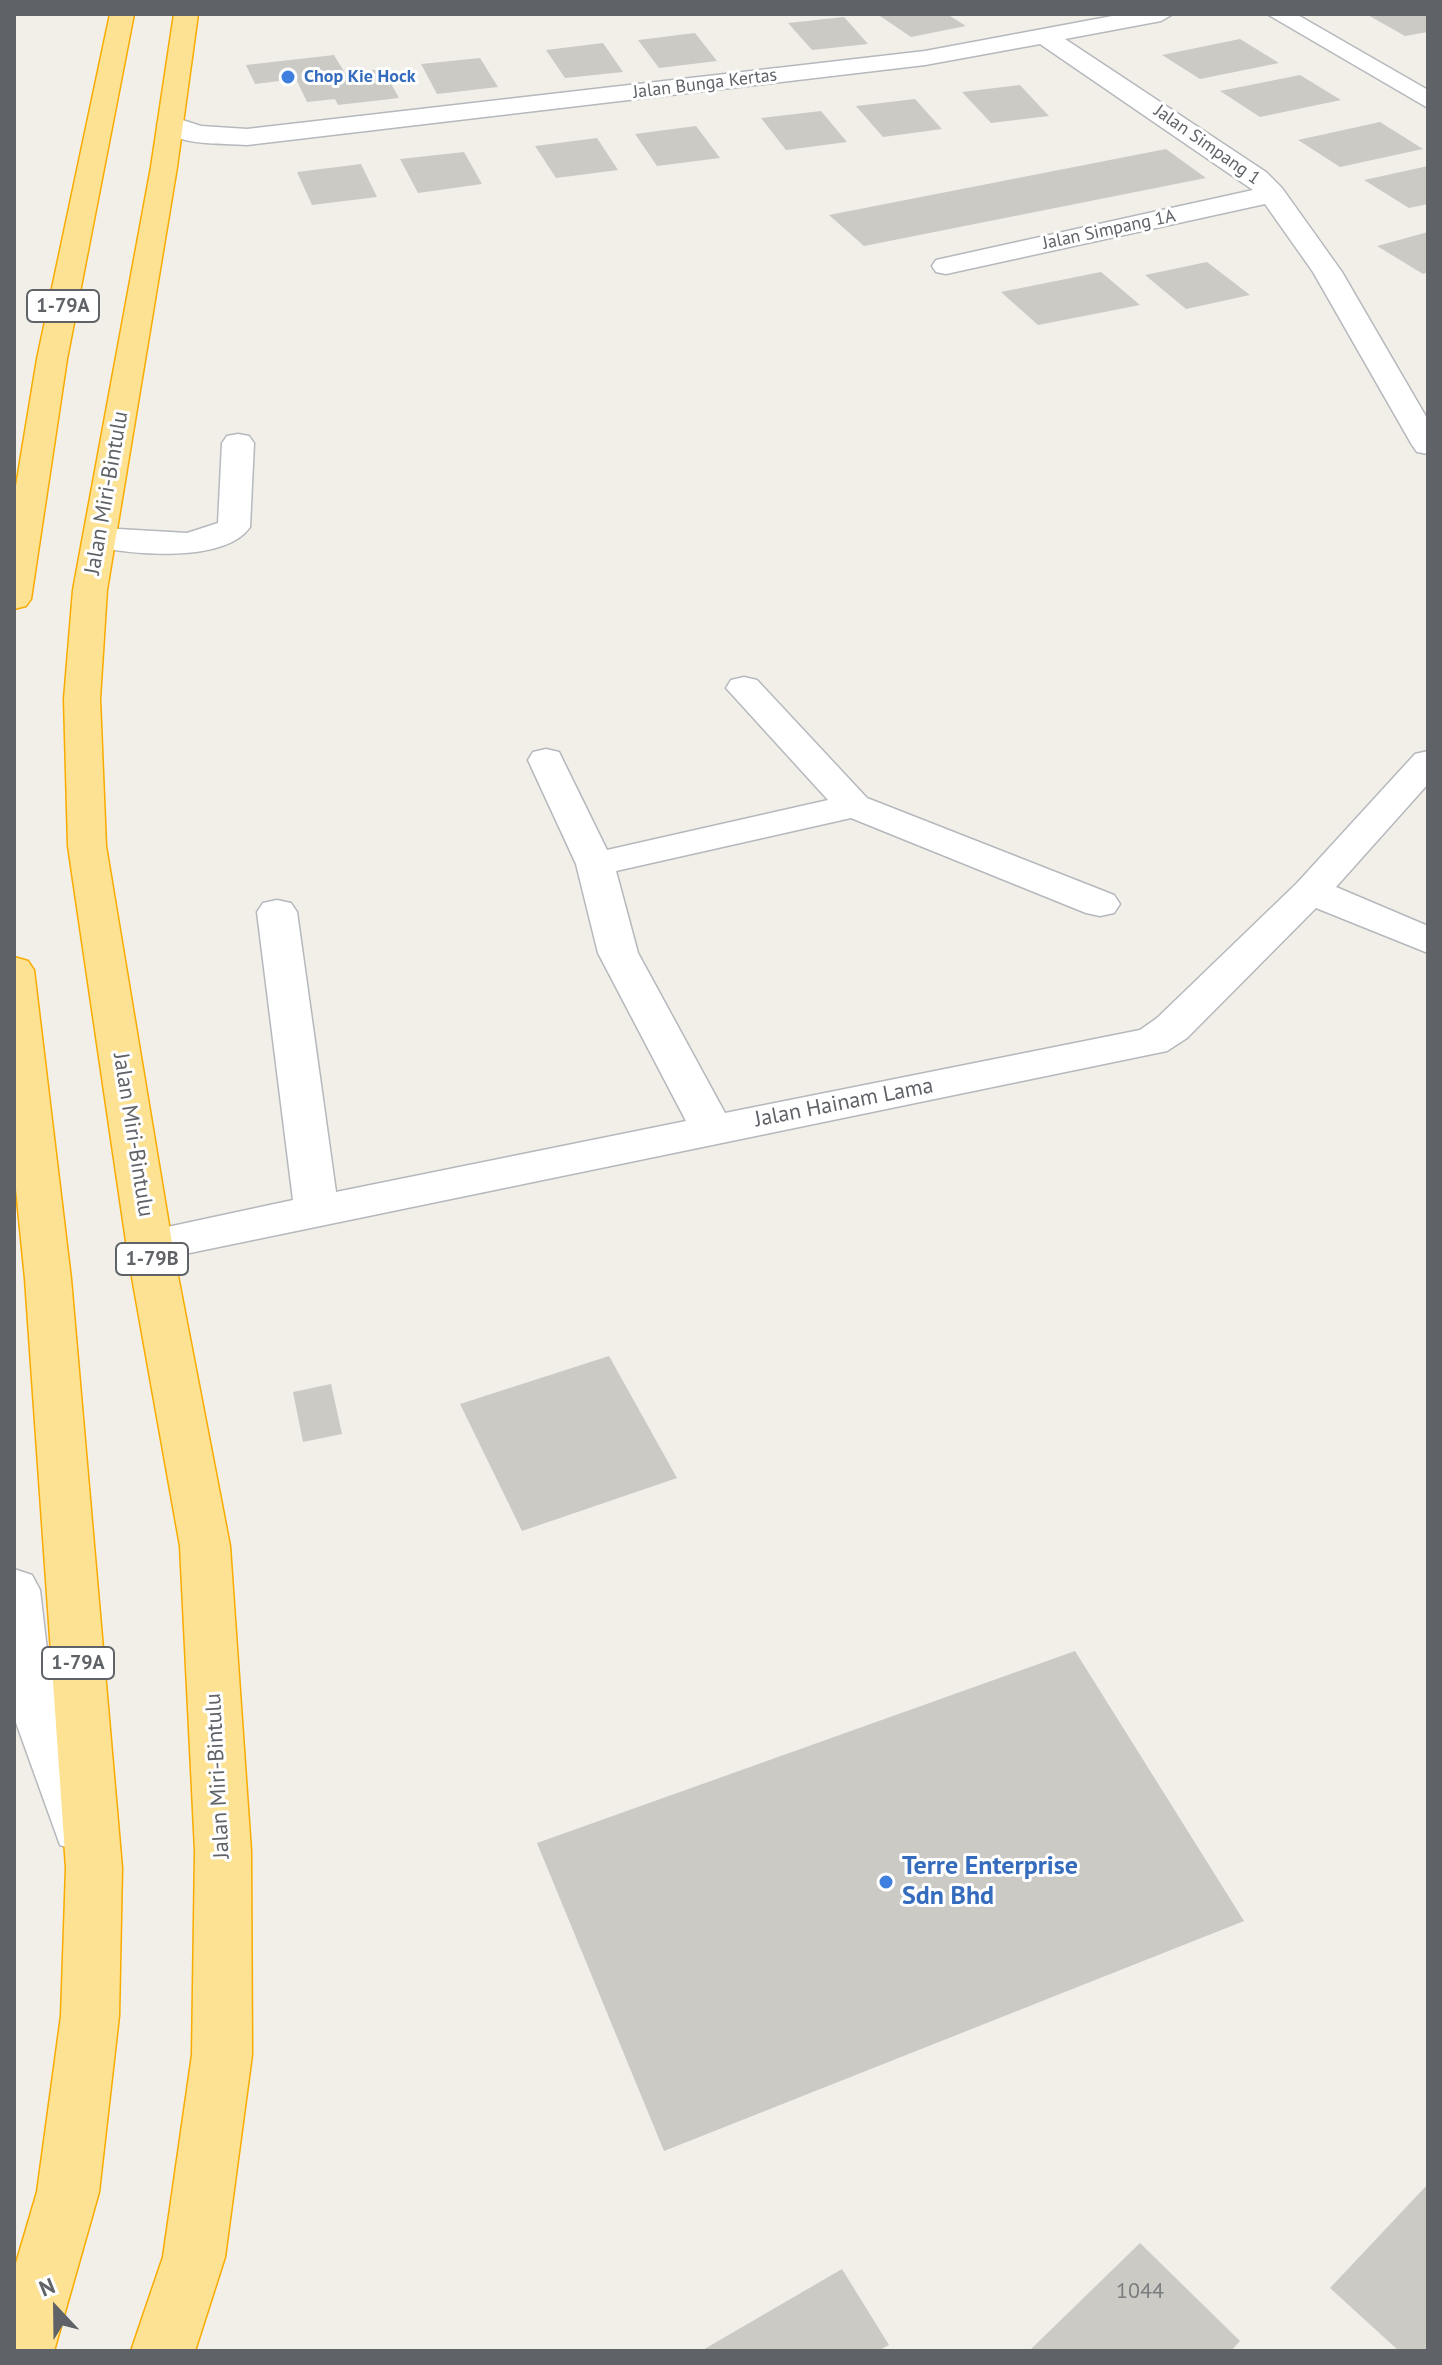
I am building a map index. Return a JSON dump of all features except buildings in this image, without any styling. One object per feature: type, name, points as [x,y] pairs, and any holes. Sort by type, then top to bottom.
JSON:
[{"type":"highway","name":"1-79A","points":[[14,599],[52,359],[122,14]]},
{"type":"highway","name":"Jalan Miri-Bintulu","points":[[163,2351],[194,2257],[222,2055],[223,1851],[205,1546],[151,1245],[87,846],[82,699],[90,590],[139,295],[164,167],[186,14]]},
{"type":"highway","name":"1-79A","points":[[15,988],[48,1279],[94,1868],[90,2016],[68,2192],[22,2351]]},
{"type":"street","name":"Jalan Bunga Kertas","points":[[170,124],[197,134],[247,137],[925,58],[1161,14]]},
{"type":"street","points":[[1279,14],[1428,100]]},
{"type":"street","name":"Jalan Simpang 1","points":[[1046,37],[1257,178],[1273,194],[1335,286],[1389,385]]},
{"type":"street","name":"Jalan Bunga Kertas","points":[[164,167],[247,137]]},
{"type":"street","name":"Jalan Simpang 1A","points":[[946,266],[1273,194]]},
{"type":"street","points":[[1389,385],[1428,383]]},
{"type":"street","points":[[1389,385],[1428,445]]},
{"type":"street","points":[[101,538],[200,543],[222,536],[234,527],[238,443]]},
{"type":"street","points":[[744,688],[854,806],[1100,904]]},
{"type":"street","points":[[546,760],[595,864],[618,953],[712,1129]]},
{"type":"street","name":"Jalan Hainam Lama","points":[[151,1245],[1152,1041],[1172,1028],[1311,891],[1428,762]]},
{"type":"street","points":[[595,864],[854,806]]},
{"type":"street","points":[[1311,891],[1428,941]]},
{"type":"street","points":[[277,912],[317,1213]]},
{"type":"street","points":[[14,1590],[23,1667],[94,1868]]},
{"type":"place","name":"Chop Kie Hock","points":[[288,77]]},
{"type":"place","name":"Terre Enterprise Sdn Bhd","points":[[886,1882]]}]
